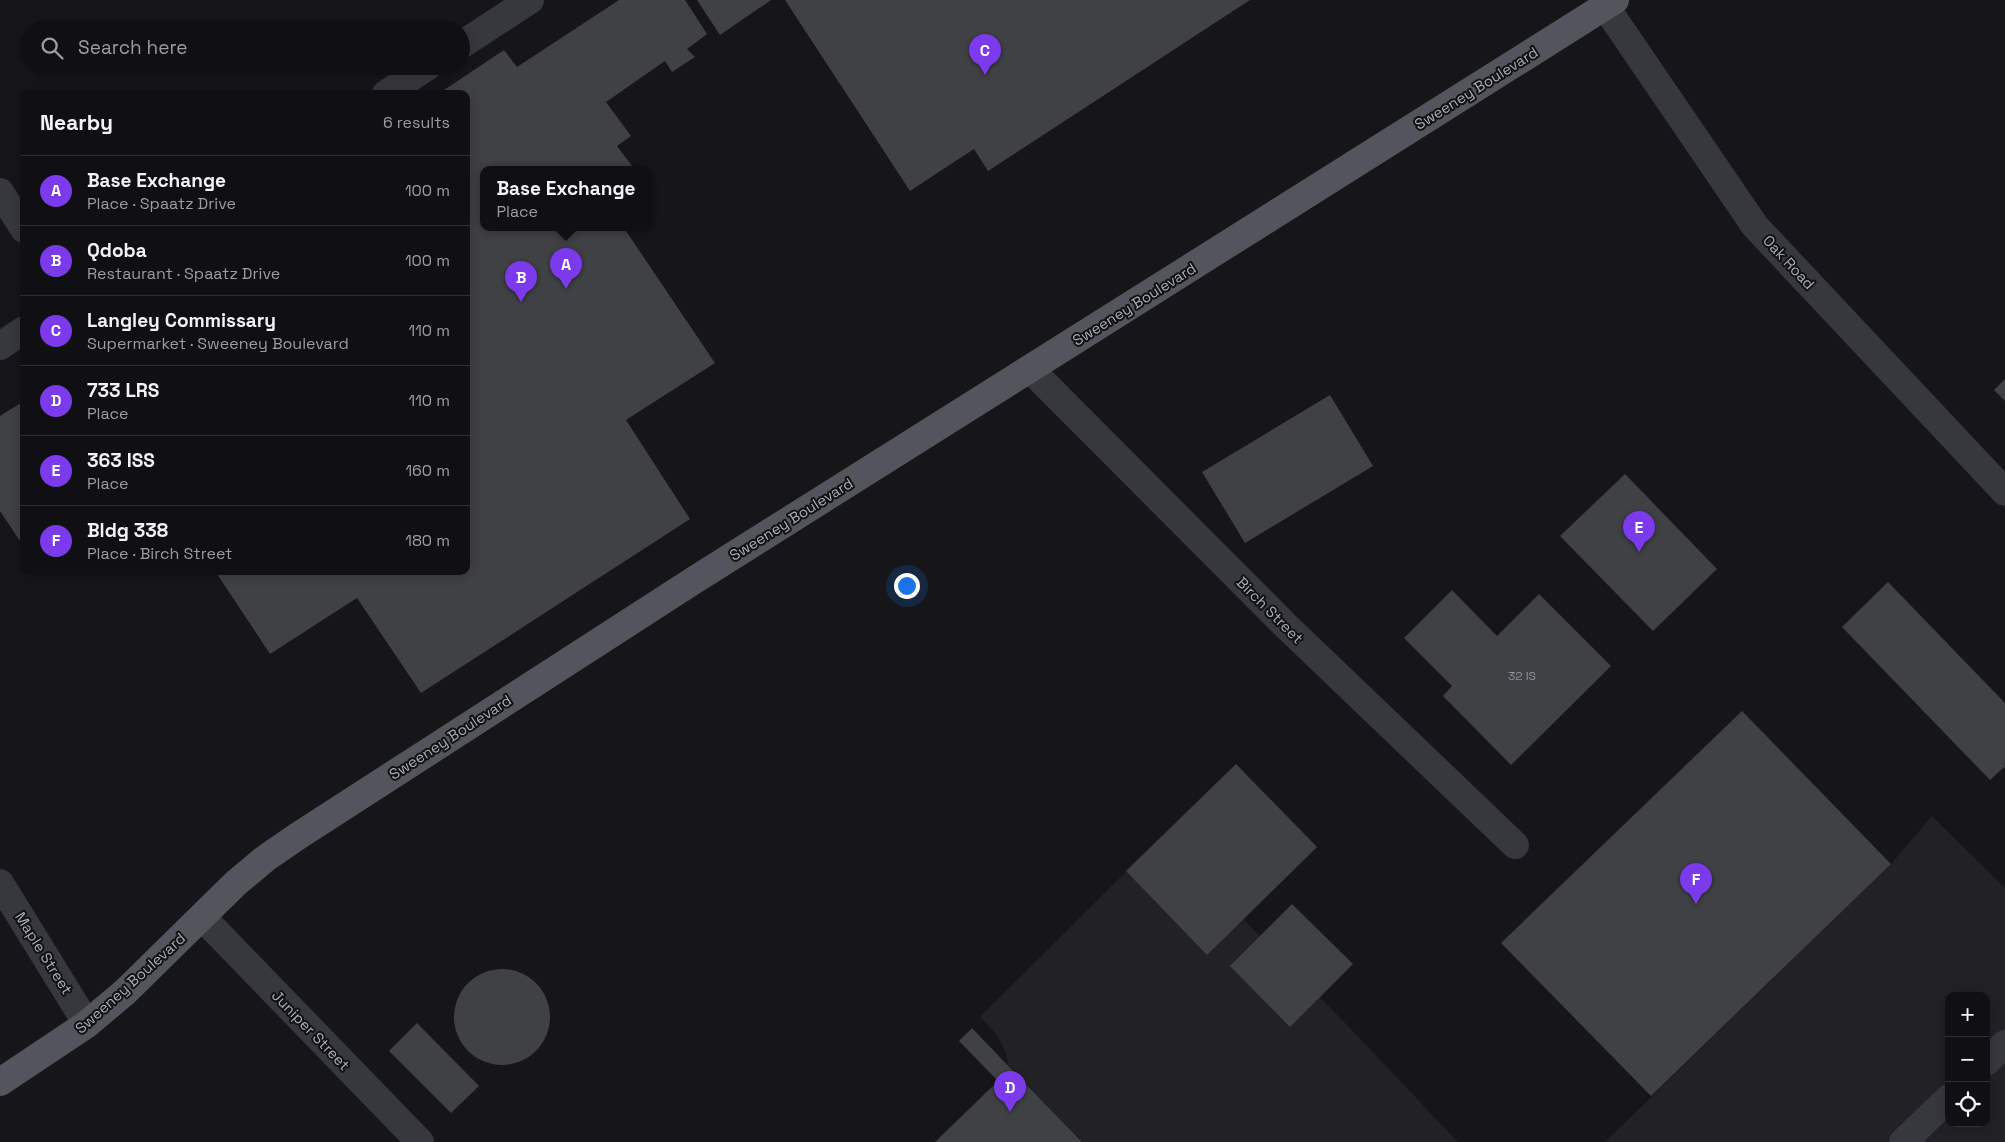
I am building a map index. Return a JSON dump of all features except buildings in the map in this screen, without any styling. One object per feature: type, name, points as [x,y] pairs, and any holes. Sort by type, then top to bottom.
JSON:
[{"type":"main road","name":"Sweeney Boulevard","points":[[0,1082],[88,1024],[125,992],[251,871],[298,836],[696,579],[1610,3]]},
{"type":"street","points":[[470,38],[530,0]]},
{"type":"street","name":"Oak Road","points":[[1610,3],[1755,226],[2005,492]]},
{"type":"street","points":[[392,90],[414,75]]},
{"type":"street","points":[[0,192],[20,223]]},
{"type":"street","points":[[0,346],[20,333]]},
{"type":"street","name":"Birch Street","points":[[1030,369],[1284,624],[1515,845]]},
{"type":"street","name":"Maple Street","points":[[0,883],[88,1024]]},
{"type":"street","name":"Juniper Street","points":[[202,917],[420,1142]]},
{"type":"street","points":[[1990,1058],[2005,1044]]},
{"type":"street","points":[[1903,1142],[1945,1102]]},
{"type":"shaded area","points":[[1932,816],[2005,888],[2005,1142],[1605,1142],[1891,864]]},
{"type":"shaded area","points":[[1162,836],[1347,1025],[1458,1142],[1082,1142],[1008,1065],[1006,1053],[997,1035],[980,1017]]},
{"type":"place","name":"Langley Commissary","points":[[985,75]]},
{"type":"place","name":"Base Exchange","points":[[566,289]]},
{"type":"place","name":"Qdoba","points":[[521,302]]},
{"type":"place","name":"363 ISS","points":[[1639,552]]},
{"type":"place","name":"Bldg 338","points":[[1696,904]]},
{"type":"place","name":"733 LRS","points":[[1010,1112]]}]
